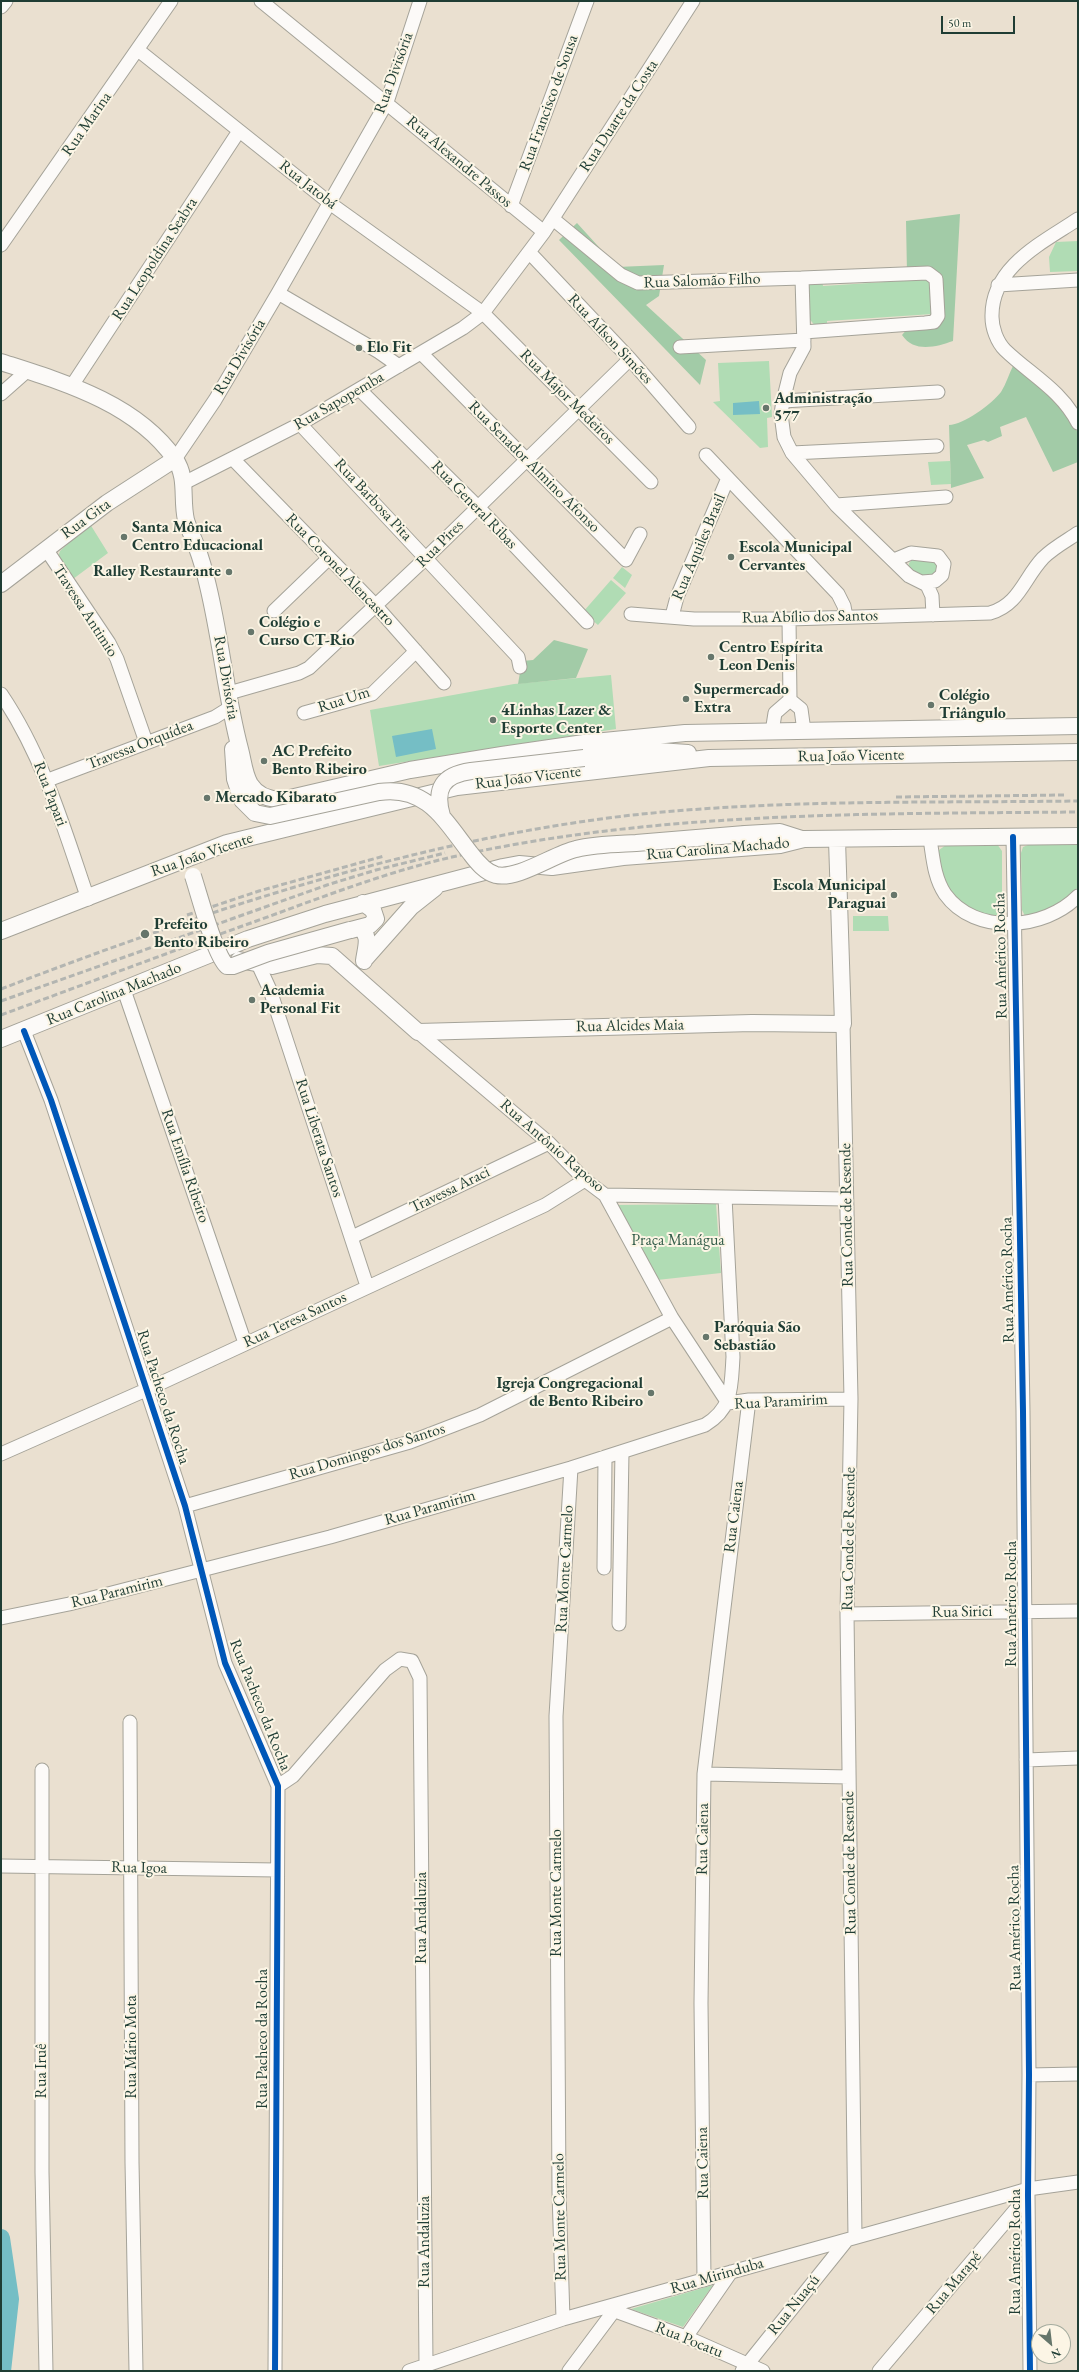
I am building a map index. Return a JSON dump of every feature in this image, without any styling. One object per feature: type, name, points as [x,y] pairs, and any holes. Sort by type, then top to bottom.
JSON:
[{"type":"main road","points":[[1,362],[71,387],[119,408],[156,438],[175,459]]},
{"type":"main road","name":"Rua Divisória","points":[[175,459],[182,473],[184,483],[187,523],[206,576],[230,700],[234,729],[248,779],[257,791]]},
{"type":"main road","name":"Rua Gita","points":[[1,584],[107,503],[175,459]]},
{"type":"main road","name":"Rua João Vicente","points":[[257,791],[270,798],[285,799],[410,770],[502,754],[584,743],[685,734],[1078,726]]},
{"type":"main road","name":"Rua Divisória","points":[[234,729],[234,773],[242,800],[255,813],[270,816],[379,792],[398,791],[424,800],[442,816]]},
{"type":"main road","points":[[709,758],[686,752],[658,751],[471,771],[454,775],[445,781],[439,791],[439,804],[442,816],[481,866],[490,873],[501,876],[516,873],[583,847],[780,832],[804,839]]},
{"type":"main road","name":"Rua João Vicente","points":[[1,931],[88,899],[227,843],[318,822],[402,799],[457,787],[507,779],[709,758],[1078,752]]},
{"type":"main road","points":[[502,754],[496,769],[507,779]]},
{"type":"main road","name":"Rua Carolina Machado","points":[[1,1039],[200,960],[248,939],[363,903],[511,865],[552,867],[623,857],[780,845],[804,839],[930,839],[1078,836]]},
{"type":"main road","name":"Rua Conde de Resende","points":[[837,840],[842,1024]]},
{"type":"main road","points":[[188,858],[223,962],[229,967],[268,953],[372,924],[376,917],[374,910],[363,903]]},
{"type":"main road","points":[[364,960],[414,904],[443,883]]},
{"type":"main road","name":"Rua Antônio Raposo","points":[[355,929],[364,931],[366,936],[364,970],[371,988]]},
{"type":"main road","name":"Rua Antônio Raposo","points":[[200,960],[220,958],[278,966],[317,955],[329,955],[336,958],[371,988],[418,1032]]},
{"type":"main road","name":"Rua Alcides Maia","points":[[418,1032],[752,1023],[842,1024]]},
{"type":"street","points":[[1,7],[6,1]]},
{"type":"street","name":"Rua Marina","points":[[1,245],[171,1]]},
{"type":"street","name":"Rua Alexandre Passos","points":[[261,1],[387,102],[544,232]]},
{"type":"street","name":"Rua Divisória","points":[[175,459],[215,400],[331,204],[387,102],[420,1]]},
{"type":"street","name":"Rua Francisco de Sousa","points":[[511,206],[587,1]]},
{"type":"street","name":"Rua Duarte da Costa","points":[[544,232],[693,1]]},
{"type":"street","name":"Rua Jatobá","points":[[138,50],[331,204],[483,313]]},
{"type":"street","name":"Rua Leopoldina Seabra","points":[[71,387],[239,131]]},
{"type":"street","name":"Rua Salomão Filho","points":[[553,219],[621,275],[638,283],[802,278],[928,272],[936,279],[938,316],[934,322],[680,347]]},
{"type":"street","points":[[1078,219],[1013,265],[998,285],[992,309],[992,324],[1004,349],[1052,388],[1071,410],[1078,423]]},
{"type":"street","name":"Rua Sapopemba","points":[[184,483],[300,424],[463,328],[483,313],[544,232]]},
{"type":"street","name":"Rua Aílson Simões","points":[[529,252],[630,359],[689,427]]},
{"type":"street","points":[[802,278],[804,336],[802,353],[790,373],[782,401],[782,428],[792,453],[836,504],[909,576],[927,585],[931,593],[934,615]]},
{"type":"street","points":[[998,285],[1078,280]]},
{"type":"street","points":[[278,293],[379,352],[399,366]]},
{"type":"street","name":"Rua Major Medeiros","points":[[483,313],[651,482]]},
{"type":"street","name":"Rua Senador Almino Afonso","points":[[421,353],[626,560],[640,534]]},
{"type":"street","name":"Rua Pires","points":[[230,700],[304,671],[376,606],[630,359]]},
{"type":"street","points":[[1,394],[27,371]]},
{"type":"street","name":"Rua General Ribas","points":[[360,390],[478,507],[588,622]]},
{"type":"street","points":[[782,401],[938,392]]},
{"type":"street","name":"Rua Barbosa Pita","points":[[300,424],[427,557],[518,657],[520,668]]},
{"type":"street","points":[[792,453],[937,446]]},
{"type":"street","points":[[706,455],[838,594],[844,606],[846,617]]},
{"type":"street","name":"Rua Coronel Alencastro","points":[[233,459],[376,606],[444,683]]},
{"type":"street","name":"Rua Aquiles Brasil","points":[[672,616],[677,597],[728,478]]},
{"type":"street","points":[[836,504],[946,497]]},
{"type":"street","name":"Rua Abílio dos Santos","points":[[631,614],[672,616],[694,619],[789,619],[990,612],[1014,600],[1030,574],[1044,557],[1078,533]]},
{"type":"street","name":"Travessa Antimio","points":[[46,549],[109,643],[117,659],[146,742]]},
{"type":"street","points":[[894,560],[911,553],[936,555],[942,560],[944,569],[931,593]]},
{"type":"street","points":[[274,611],[330,558]]},
{"type":"street","points":[[922,582],[937,580]]},
{"type":"street","points":[[772,732],[775,713],[790,700],[789,619]]},
{"type":"street","name":"Rua Um","points":[[304,713],[372,694],[416,651]]},
{"type":"street","name":"Rua Papari","points":[[1,694],[19,721],[48,780],[88,899]]},
{"type":"street","name":"Travessa Orquídea","points":[[48,780],[215,717],[230,700]]},
{"type":"street","points":[[790,700],[801,709],[804,731]]},
{"type":"street","name":"Rua Américo Rocha","points":[[1013,837],[1024,1411],[1024,1612],[1030,2075],[1028,2192],[1030,2371]]},
{"type":"street","points":[[930,839],[938,881],[953,904],[971,916],[988,921],[1014,923],[1039,920],[1068,906],[1078,896]]},
{"type":"street","name":"Rua Liberata Santos","points":[[258,964],[270,990],[367,1286]]},
{"type":"street","points":[[270,990],[272,976],[278,966]]},
{"type":"street","name":"Rua Emília Ribeiro","points":[[124,990],[245,1343]]},
{"type":"street","name":"Rua Conde de Resende","points":[[842,1024],[852,1399],[847,1614],[851,2238]]},
{"type":"street","name":"Rua Pacheco da Rocha","points":[[24,1031],[51,1100],[148,1389],[185,1506],[225,1663],[278,1786],[275,2371]]},
{"type":"street","name":"Rua Antônio Raposo","points":[[418,1032],[549,1143],[585,1180],[605,1195],[846,1199]]},
{"type":"street","name":"Travessa Araci","points":[[352,1237],[549,1143]]},
{"type":"street","name":"Rua Teresa Santos","points":[[1,1453],[148,1389],[367,1286],[545,1205],[585,1180]]},
{"type":"street","points":[[605,1195],[672,1318],[728,1403]]},
{"type":"street","points":[[725,1197],[733,1357],[728,1403]]},
{"type":"street","name":"Rua Domingos dos Santos","points":[[185,1506],[410,1442],[480,1415],[672,1318]]},
{"type":"street","name":"Rua Paramirim","points":[[1,1618],[202,1571],[330,1537],[571,1468],[705,1425],[717,1418],[728,1403],[748,1400],[852,1399]]},
{"type":"street","name":"Rua Caiena","points":[[704,2280],[701,2003],[704,1774],[748,1400]]},
{"type":"street","points":[[619,1624],[622,1452]]},
{"type":"street","points":[[604,1568],[605,1457]]},
{"type":"street","name":"Rua Monte Carmelo","points":[[563,2319],[559,2184],[556,1716],[571,1468]]},
{"type":"street","name":"Rua Sirici","points":[[847,1614],[1078,1611]]},
{"type":"street","name":"Rua Andaluzia","points":[[278,1786],[293,1776],[385,1670],[400,1659],[412,1662],[420,1678],[426,2365]]},
{"type":"street","name":"Rua Mário Mota","points":[[130,1722],[132,1868],[132,2162],[136,2371]]},
{"type":"street","points":[[1026,1760],[1078,1758]]},
{"type":"street","name":"Rua Iruê","points":[[42,1770],[44,1867],[42,2172],[46,2371]]},
{"type":"street","points":[[704,1774],[849,1777]]},
{"type":"street","name":"Rua Igoa","points":[[1,1866],[277,1870]]},
{"type":"street","points":[[1030,2075],[1078,2074]]},
{"type":"street","name":"Rua Mirinduba","points":[[409,2371],[563,2319],[618,2307],[731,2272],[851,2238],[1028,2192],[1078,2182]]},
{"type":"street","name":"Rua Marapé","points":[[879,2371],[1028,2192]]},
{"type":"street","name":"Rua Nuaçú","points":[[745,2367],[851,2238]]},
{"type":"street","points":[[686,2337],[731,2272]]},
{"type":"street","points":[[569,2371],[618,2307]]},
{"type":"street","name":"Rua Pocatu","points":[[618,2307],[686,2337],[745,2367],[763,2371]]},
{"type":"green space","points":[[960,214],[953,341],[926,347],[913,344],[907,341],[902,335],[910,326],[937,324],[936,279],[907,273],[906,221]]},
{"type":"green space","points":[[577,223],[617,267],[664,265],[659,296],[646,305],[706,360],[700,385],[559,240]]},
{"type":"green space","points":[[1078,241],[1078,271],[1050,272],[1049,257],[1056,242]]},
{"type":"green space","points":[[931,279],[933,314],[827,321],[827,327],[816,327],[807,316],[807,285],[822,280],[823,286]]},
{"type":"green space","points":[[769,361],[772,417],[767,418],[768,447],[760,448],[713,402],[720,401],[718,363]]},
{"type":"green space","points":[[1013,366],[1051,397],[1069,416],[1078,435],[1078,462],[1053,472],[1026,417],[1000,427],[1002,436],[988,442],[984,440],[967,445],[984,478],[951,488],[949,425],[962,422],[969,418],[997,397],[1001,392]]},
{"type":"green space","points":[[950,461],[951,484],[931,485],[928,462]]},
{"type":"green space","points":[[90,524],[108,553],[73,579],[58,557],[60,551]]},
{"type":"green space","points":[[913,559],[938,561],[938,574],[919,577],[908,569],[909,563]]},
{"type":"green space","points":[[622,567],[632,575],[625,588],[613,578]]},
{"type":"green space","points":[[611,580],[626,593],[598,625],[583,612]]},
{"type":"green space","points":[[554,640],[588,649],[576,678],[518,684],[522,661],[533,660]]},
{"type":"green space","name":"4Linhas Lazer & Esporte Center","points":[[611,675],[616,729],[379,766],[370,710],[514,684]]},
{"type":"green space","points":[[1078,843],[1078,886],[1074,893],[1063,904],[1056,908],[1025,916],[1022,910],[1021,853],[1023,847],[1028,845]]},
{"type":"green space","points":[[997,844],[1002,851],[1002,911],[997,915],[985,915],[963,905],[954,896],[947,886],[942,874],[939,862],[939,850],[946,845]]},
{"type":"green space","points":[[853,916],[888,916],[889,931],[853,931]]},
{"type":"green space","name":"Praça Manágua","points":[[716,1204],[721,1273],[657,1280],[618,1205]]},
{"type":"green space","points":[[713,2285],[683,2327],[631,2309]]},
{"type":"water","points":[[759,401],[760,414],[733,415],[733,403]]},
{"type":"water","points":[[432,729],[436,749],[396,757],[392,736]]},
{"type":"waterway","points":[[1,2238],[10,2299],[2,2371]]},
{"type":"railway","points":[[896,797],[1064,795]]},
{"type":"railway","points":[[1,989],[153,933],[307,883],[464,843],[544,828],[624,816],[794,804],[1078,801]]},
{"type":"railway","points":[[1,1015],[380,877],[452,857],[529,842],[607,831],[685,823],[764,818],[921,813],[1078,812]]},
{"type":"railway","points":[[1,1001],[327,885],[376,870],[445,853]]},
{"type":"railway","points":[[187,915],[259,891],[384,856]]},
{"type":"cycle path","points":[[1013,837],[1023,1411],[1030,2371]]},
{"type":"cycle path","points":[[24,1031],[51,1100],[185,1506],[225,1663],[278,1786],[275,2371]]},
{"type":"place","name":"Elo Fit","points":[[359,348]]},
{"type":"place","name":"Administração 577","points":[[766,408]]},
{"type":"place","name":"Santa Mônica Centro Educacional","points":[[124,537]]},
{"type":"place","name":"Escola Municipal Cervantes","points":[[731,557]]},
{"type":"place","name":"Ralley Restaurante","points":[[229,572]]},
{"type":"place","name":"Colégio e Curso CT-Rio","points":[[251,632]]},
{"type":"place","name":"Centro Espírita Leon Denis","points":[[711,657]]},
{"type":"place","name":"Supermercado Extra","points":[[686,699]]},
{"type":"place","name":"Colégio Triângulo","points":[[931,705]]},
{"type":"place","name":"4Linhas Lazer & Esporte Center","points":[[493,720]]},
{"type":"place","name":"AC Prefeito Bento Ribeiro","points":[[264,761]]},
{"type":"place","name":"Mercado Kibarato","points":[[207,798]]},
{"type":"place","name":"Escola Municipal Paraguai","points":[[894,895]]},
{"type":"place","name":"Prefeito Bento Ribeiro","points":[[145,934]]},
{"type":"place","name":"Academia Personal Fit","points":[[252,1000]]},
{"type":"place","name":"Paróquia São Sebastião","points":[[706,1337]]},
{"type":"place","name":"Igreja Congregacional de Bento Ribeiro","points":[[651,1393]]}]
